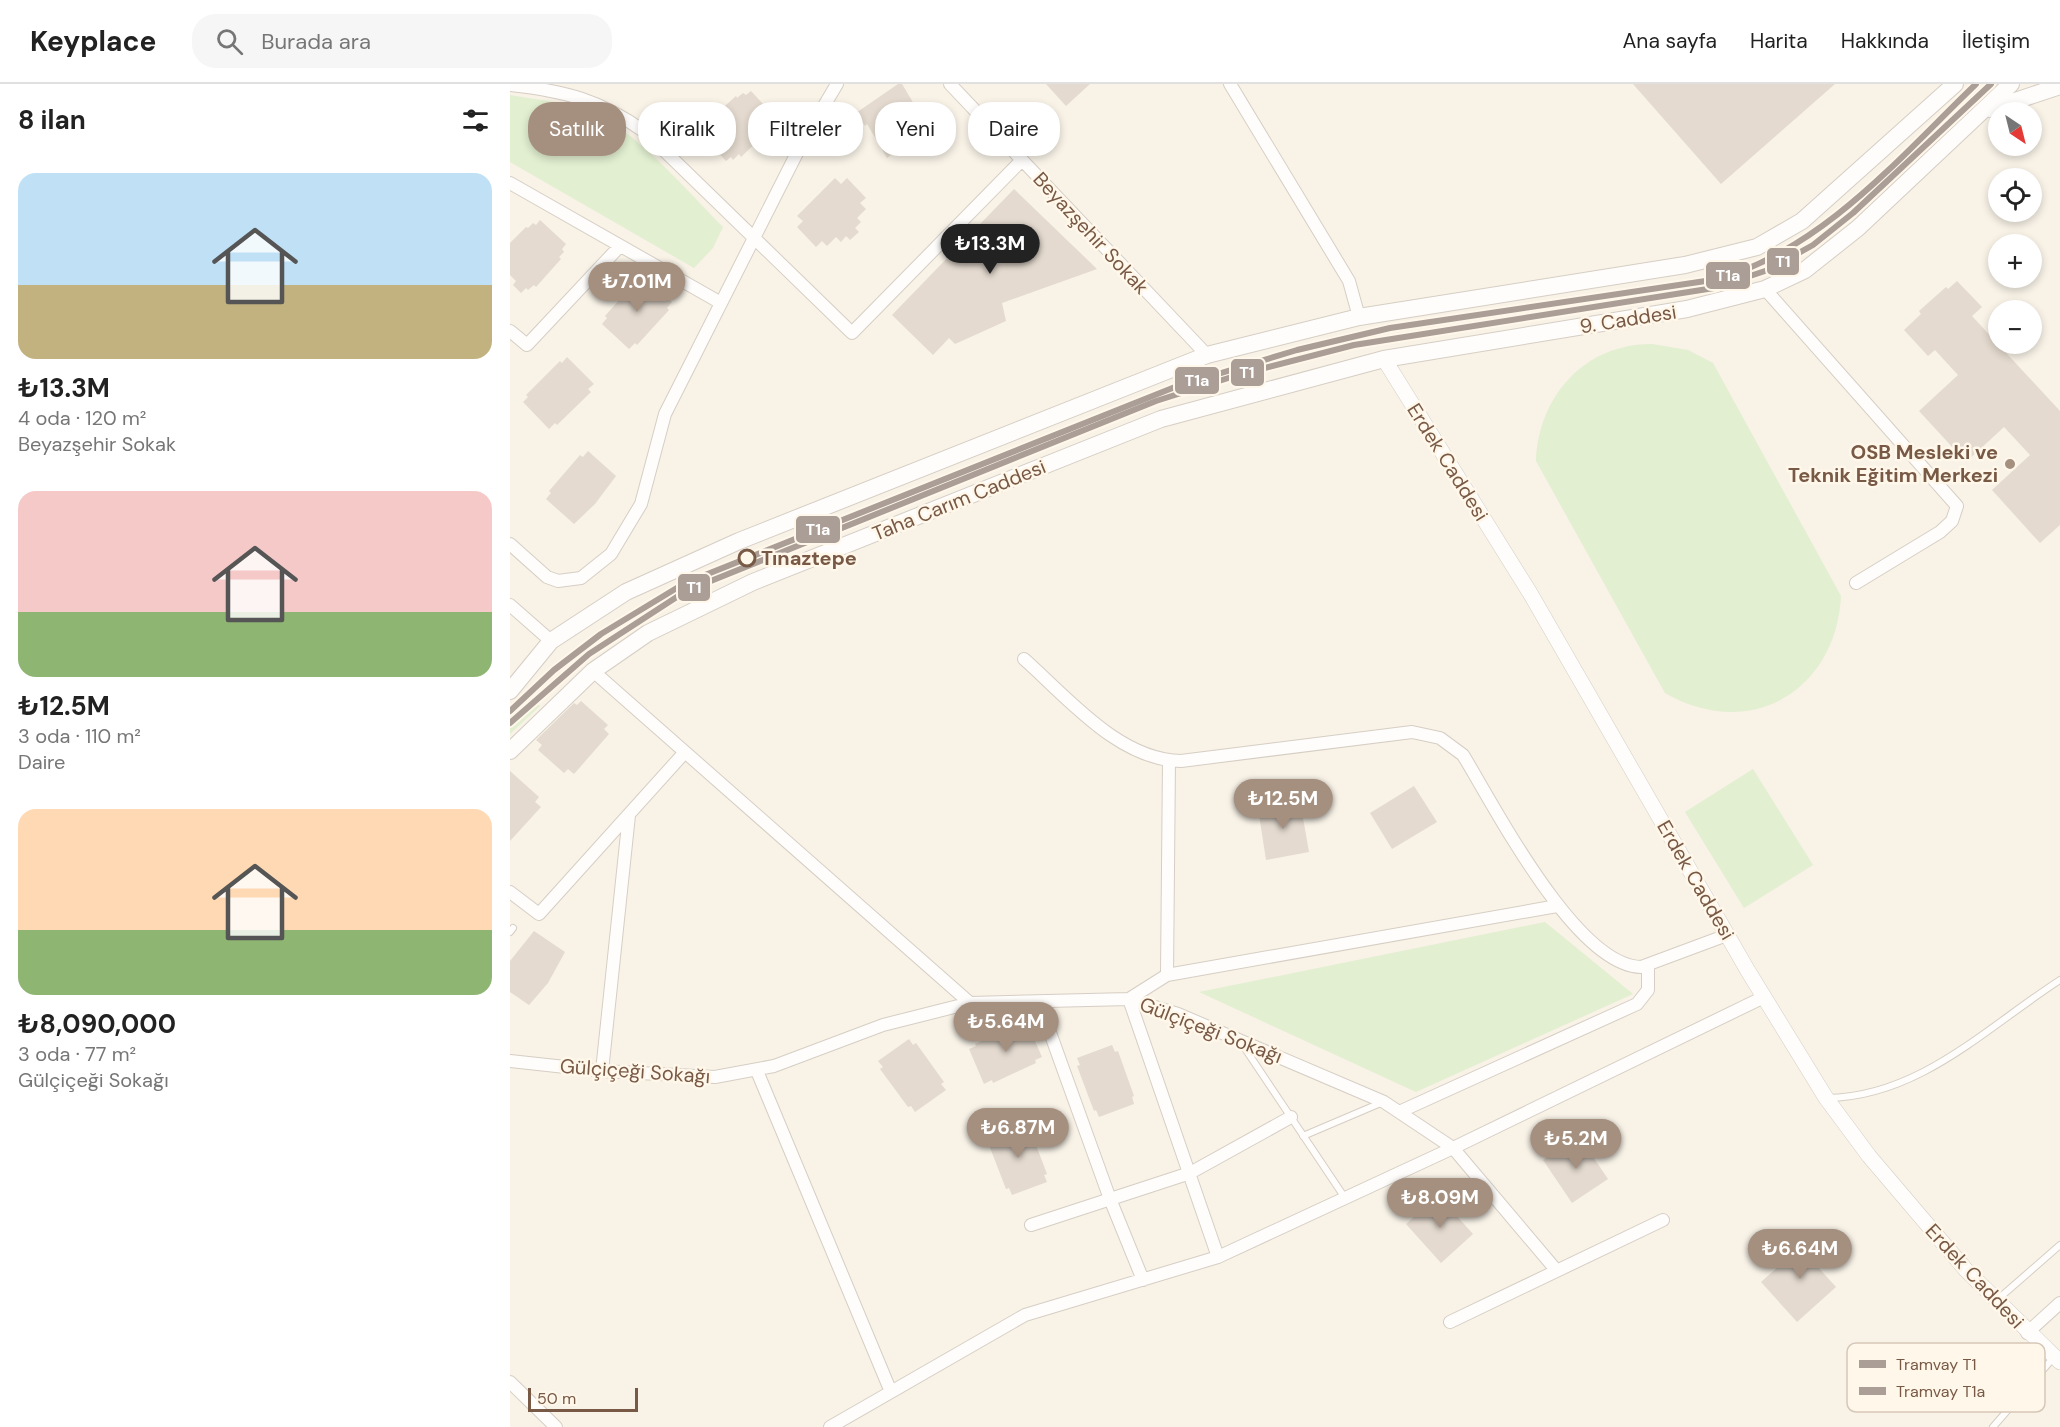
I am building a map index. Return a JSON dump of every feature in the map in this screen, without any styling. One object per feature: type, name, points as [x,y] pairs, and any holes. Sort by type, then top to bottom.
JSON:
[{"type":"main road","name":"9. Caddesi","points":[[1384,359],[1687,309],[1765,289],[1805,270],[1858,228],[2012,84]]},
{"type":"main road","points":[[510,691],[551,641],[626,592],[739,541],[1207,355],[1359,316],[1685,265],[1757,247],[1802,221],[1952,85]]},
{"type":"main road","points":[[1979,114],[2016,99],[2060,86]]},
{"type":"main road","name":"Taha Carım Caddesi","points":[[510,752],[593,671],[648,633],[753,582],[1161,419],[1384,359]]},
{"type":"street","points":[[510,544],[547,577],[558,581],[581,578],[610,554],[640,504],[665,414],[802,143],[837,84]]},
{"type":"street","name":"Beyazşehir Sokak","points":[[950,84],[1207,355]]},
{"type":"street","points":[[1230,84],[1349,282],[1359,316]]},
{"type":"street","points":[[510,85],[525,85],[557,91],[616,111],[645,132],[852,333],[1022,160]]},
{"type":"street","points":[[510,184],[721,303]]},
{"type":"street","points":[[510,331],[527,345],[620,246]]},
{"type":"street","points":[[1765,289],[1957,506],[1952,521],[1940,532],[1856,583]]},
{"type":"street","name":"Erdek Caddesi","points":[[1384,359],[1530,593],[1727,935],[1826,1098],[1892,1184],[1995,1302],[2039,1343]]},
{"type":"street","points":[[510,605],[551,641]]},
{"type":"street","points":[[1024,659],[1120,743],[1146,756],[1169,761],[1412,732],[1431,734],[1448,742],[1463,755],[1557,906],[1583,934],[1614,959],[1634,967],[1648,965],[1727,935]]},
{"type":"street","points":[[593,671],[970,1004]]},
{"type":"street","points":[[510,892],[539,914],[685,752]]},
{"type":"street","points":[[1167,975],[1169,761]]},
{"type":"street","points":[[602,1071],[629,815]]},
{"type":"street","points":[[1218,1257],[1129,999],[1167,975],[1557,906]]},
{"type":"street","points":[[1399,1112],[1637,1004],[1648,990],[1648,965]]},
{"type":"street","points":[[830,1427],[1025,1315],[1218,1257],[1453,1148],[1764,997]]},
{"type":"street","name":"Gülçiçeği Sokağı","points":[[510,1061],[696,1078],[757,1071],[891,1023],[970,1004],[1129,999],[1178,1014],[1384,1102],[1453,1148],[1557,1271]]},
{"type":"street","points":[[1039,1002],[1110,1199],[1143,1280]]},
{"type":"street","points":[[757,1071],[891,1392]]},
{"type":"street","points":[[1031,1225],[1190,1173],[1291,1117]]},
{"type":"street","points":[[1450,1322],[1663,1220]]},
{"type":"street","points":[[2028,1333],[2060,1303]]},
{"type":"street","name":"Erdek Caddesi","points":[[2045,1348],[2057,1359]]},
{"type":"street","points":[[510,1382],[556,1427]]},
{"type":"lane","points":[[1826,1098],[1863,1095],[1911,1079],[2000,1023],[2060,980]]},
{"type":"lane","points":[[1240,1040],[1345,1198]]},
{"type":"lane","points":[[1303,1136],[1384,1102]]},
{"type":"lane","points":[[1995,1302],[2060,1245]]},
{"type":"lane","points":[[2045,1372],[2057,1359]]},
{"type":"lane","points":[[1993,1427],[2007,1412]]},
{"type":"green space","points":[[510,95],[553,102],[528,102],[528,156],[626,156],[626,133],[638,142],[638,156],[653,156],[723,227],[713,248],[694,268],[510,162]]},
{"type":"green space","points":[[1652,344],[1688,350],[1713,363],[1841,596],[1835,629],[1823,658],[1806,681],[1783,698],[1757,709],[1728,712],[1697,707],[1665,693],[1536,461],[1539,437],[1546,415],[1556,395],[1570,378],[1586,364],[1606,353],[1628,346]]},
{"type":"green space","points":[[529,694],[540,706],[510,734],[510,712]]},
{"type":"green space","points":[[1753,769],[1813,865],[1744,908],[1685,812]]},
{"type":"green space","points":[[1545,922],[1633,994],[1416,1092],[1199,992]]},
{"type":"building","points":[[898,84],[902,84],[913,102],[875,102],[875,138],[867,124],[865,126],[863,123],[863,108]]},
{"type":"building","points":[[1046,84],[1090,84],[1066,106]]},
{"type":"building","points":[[1633,84],[1835,84],[1721,184]]},
{"type":"building","points":[[751,91],[761,102],[748,102],[748,150],[741,157],[739,154],[733,160],[731,157],[726,161],[721,156],[736,156],[736,102],[729,102],[743,93],[746,95]]},
{"type":"building","points":[[835,178],[841,184],[847,178],[866,198],[860,203],[866,209],[857,218],[861,222],[855,228],[859,232],[850,240],[846,236],[841,242],[836,237],[827,246],[822,241],[816,247],[797,227],[803,221],[797,216]]},
{"type":"building","points":[[1014,189],[1097,269],[1002,303],[1006,321],[955,344],[949,338],[933,355],[892,315]]},
{"type":"building","points":[[540,220],[566,244],[562,249],[564,252],[559,257],[561,259],[536,287],[534,285],[528,290],[526,288],[521,293],[513,285],[516,281],[510,275],[510,243],[526,227],[528,228],[533,223],[536,225]]},
{"type":"building","points":[[644,277],[672,302],[667,308],[669,310],[637,345],[635,343],[629,349],[602,324],[607,318],[605,316],[636,281],[639,283]]},
{"type":"building","points":[[1957,281],[1982,307],[1972,316],[1988,333],[1988,354],[2007,354],[2060,411],[2060,525],[2040,543],[1992,490],[2030,455],[2004,427],[1966,462],[1919,411],[1958,375],[1935,350],[1928,356],[1904,330],[1921,314],[1919,311],[1946,287],[1948,289]]},
{"type":"building","points":[[567,357],[594,384],[588,389],[591,392],[557,425],[555,423],[549,429],[523,402],[528,397],[526,395],[560,361],[562,363]]},
{"type":"building","points":[[588,451],[616,476],[595,504],[574,524],[546,499],[551,493],[549,491],[580,455],[583,457]]},
{"type":"building","points":[[581,701],[608,725],[604,729],[609,734],[574,774],[568,769],[564,773],[538,750],[542,745],[536,740],[574,703],[577,705]]},
{"type":"building","points":[[510,771],[539,797],[535,802],[541,807],[510,841]]},
{"type":"building","points":[[1414,786],[1437,822],[1392,849],[1370,813]]},
{"type":"building","points":[[1300,801],[1309,852],[1266,860],[1258,808]]},
{"type":"building","points":[[534,931],[565,952],[548,983],[529,1005],[510,992],[510,961]]},
{"type":"building","points":[[1027,1023],[1042,1057],[1035,1060],[1036,1063],[993,1083],[992,1080],[984,1084],[969,1049],[1018,1024],[1019,1026]]},
{"type":"building","points":[[909,1039],[913,1045],[916,1043],[944,1082],[941,1084],[946,1090],[915,1112],[911,1106],[908,1107],[880,1069],[883,1067],[878,1061]]},
{"type":"building","points":[[1112,1045],[1115,1052],[1118,1051],[1134,1096],[1132,1097],[1134,1104],[1099,1117],[1096,1110],[1094,1111],[1077,1066],[1080,1065],[1077,1058]]},
{"type":"building","points":[[1024,1123],[1027,1130],[1030,1129],[1047,1174],[1044,1175],[1047,1182],[1012,1195],[1009,1188],[1006,1189],[989,1145],[992,1144],[989,1137]]},
{"type":"building","points":[[1579,1136],[1608,1179],[1572,1203],[1543,1160]]},
{"type":"building","points":[[1438,1195],[1473,1234],[1441,1263],[1406,1224]]},
{"type":"building","points":[[1819,1230],[1827,1239],[1808,1256],[1836,1287],[1797,1322],[1761,1282]]},
{"type":"tram line","name":"T1a","points":[[510,711],[554,670],[601,634],[685,583],[1175,387],[1297,350],[1390,328],[1719,279],[1757,264],[1827,223],[1889,170],[1976,84]]},
{"type":"tram line","name":"T1","points":[[510,723],[589,654],[686,591],[1156,401],[1241,374],[1354,345],[1714,288],[1768,270],[1813,245],[1853,213],[1991,84]]},
{"type":"place","name":"OSB Mesleki ve Teknik Eğitim Merkezi","points":[[2010,464]]},
{"type":"place","name":"Tınaztepe","points":[[747,558]]}]
